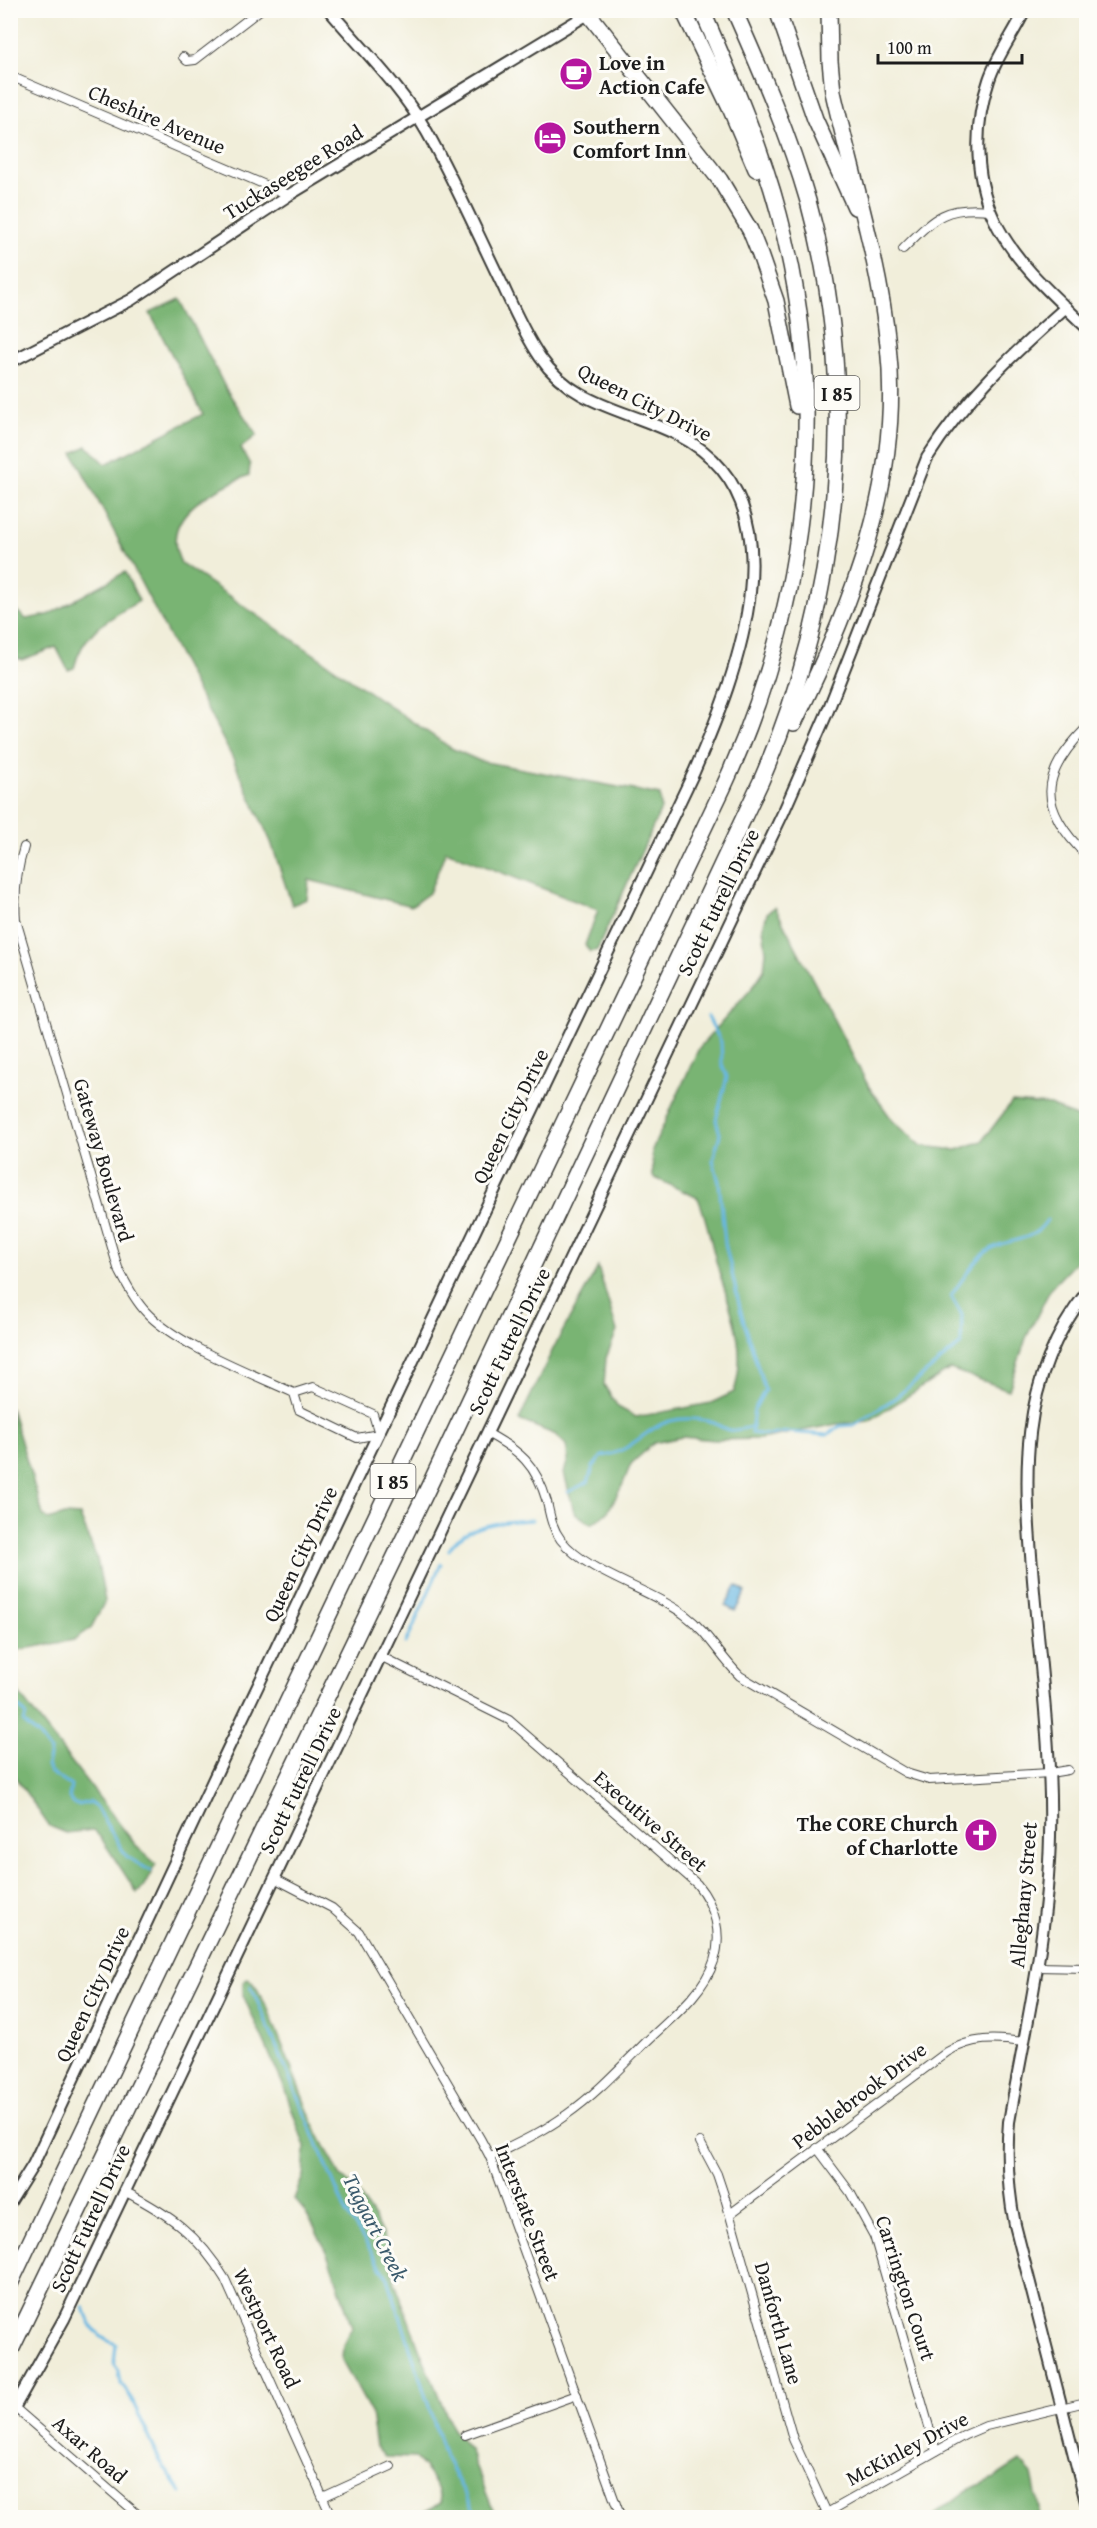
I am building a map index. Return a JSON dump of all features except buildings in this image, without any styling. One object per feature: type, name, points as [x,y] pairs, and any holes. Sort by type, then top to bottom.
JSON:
[{"type":"highway","points":[[683,10],[731,110],[787,247]]},
{"type":"highway","name":"I 85","points":[[10,2284],[732,768],[757,708],[782,625],[798,543],[806,466],[804,362],[799,312],[787,247],[768,174],[702,10]]},
{"type":"highway","name":"I 85","points":[[10,2352],[431,1482],[761,781],[798,687],[825,571],[836,488],[837,402],[826,285],[807,200],[782,122],[735,10]]},
{"type":"highway","points":[[777,10],[815,119],[868,238]]},
{"type":"highway","points":[[761,781],[801,709],[836,632],[870,537],[889,443],[891,386],[883,308],[833,92],[828,10]]},
{"type":"highway","points":[[591,12],[720,180],[750,230],[769,278],[784,336],[796,396],[806,466]]},
{"type":"street","points":[[183,57],[187,61],[195,60],[260,10]]},
{"type":"street","name":"Queen City Drive","points":[[10,2202],[33,2165],[610,951],[716,722],[733,675],[742,638],[752,556],[750,526],[743,505],[729,479],[711,457],[678,435],[605,407],[571,390],[558,380],[527,336],[463,203],[407,99],[329,10]]},
{"type":"street","name":"Tuckaseegee Road","points":[[10,362],[131,300],[289,195],[591,12]]},
{"type":"street","points":[[1022,12],[988,80],[979,122],[980,172],[990,210],[1009,243],[1037,278],[1086,327]]},
{"type":"street","name":"Cheshire Avenue","points":[[10,75],[289,195]]},
{"type":"street","points":[[903,249],[939,216],[964,208],[990,210]]},
{"type":"street","name":"Scott Futrell Drive","points":[[13,2411],[64,2319],[784,811],[827,713],[927,458],[969,398],[1066,307]]},
{"type":"street","points":[[1086,728],[1060,758],[1051,787],[1051,805],[1067,836],[1086,855]]},
{"type":"street","name":"Gateway Boulevard","points":[[24,847],[15,886],[16,920],[118,1268],[134,1297],[146,1312],[168,1331],[294,1393],[313,1387],[373,1414],[379,1434],[357,1438],[309,1415],[299,1410],[294,1393]]},
{"type":"street","name":"Alleghany Street","points":[[1086,1293],[1061,1334],[1043,1376],[1028,1441],[1027,1503],[1050,1773],[1049,1869],[1037,1966],[1009,2122],[1007,2150],[1009,2197],[1086,2502]]},
{"type":"street","points":[[487,1433],[520,1454],[535,1471],[553,1527],[570,1550],[685,1615],[707,1636],[725,1663],[740,1676],[906,1773],[929,1780],[1068,1770]]},
{"type":"street","name":"Executive Street","points":[[380,1656],[508,1719],[697,1884],[713,1910],[718,1940],[714,1962],[708,1976],[691,1997],[586,2100],[542,2130],[490,2157]]},
{"type":"street","name":"Interstate Street","points":[[274,1878],[332,1908],[359,1932],[490,2157],[621,2517]]},
{"type":"street","points":[[1037,1966],[1086,1968]]},
{"type":"street","name":"Pebblebrook Drive","points":[[730,2214],[954,2048],[981,2039],[1023,2042]]},
{"type":"street","name":"Danforth Lane","points":[[700,2142],[717,2174],[730,2214],[793,2439],[826,2513]]},
{"type":"street","name":"Carrington Court","points":[[818,2148],[849,2192],[874,2235],[936,2451]]},
{"type":"street","name":"Westport Road","points":[[124,2191],[178,2222],[200,2242],[214,2260],[225,2279],[332,2517]]},
{"type":"street","points":[[465,2435],[577,2395]]},
{"type":"street","name":"McKinley Drive","points":[[818,2517],[936,2451],[986,2426],[1086,2402]]},
{"type":"street","name":"Axar Road","points":[[13,2411],[141,2517]]},
{"type":"street","points":[[323,2497],[392,2466]]},
{"type":"green space","points":[[180,299],[226,389],[257,435],[241,448],[250,465],[249,475],[205,497],[182,518],[176,531],[176,546],[181,563],[451,748],[480,761],[660,795],[661,809],[597,950],[590,952],[585,945],[598,910],[446,851],[429,893],[411,906],[309,880],[307,899],[292,905],[271,842],[232,757],[73,453],[87,446],[106,464],[203,414],[150,313]]},
{"type":"green space","points":[[125,572],[139,601],[107,621],[90,636],[78,655],[74,668],[68,670],[56,647],[22,660],[11,656],[11,606],[26,619],[48,615]]},
{"type":"green space","points":[[775,907],[869,1087],[893,1121],[922,1146],[957,1150],[982,1141],[1012,1102],[1050,1105],[1086,1122],[1086,1251],[1051,1288],[1026,1338],[1009,1390],[950,1369],[869,1421],[837,1424],[760,1439],[715,1440],[682,1437],[654,1443],[631,1464],[607,1513],[591,1524],[574,1512],[564,1473],[568,1459],[566,1445],[556,1435],[519,1420],[554,1347],[598,1267],[617,1331],[606,1358],[604,1385],[618,1407],[636,1417],[711,1403],[734,1392],[738,1374],[738,1341],[704,1214],[698,1198],[653,1177],[652,1150],[699,1048],[752,988],[764,970],[766,951],[763,928],[767,913]]},
{"type":"green space","points":[[11,1408],[43,1515],[48,1520],[64,1515],[80,1516],[97,1559],[105,1601],[91,1628],[74,1640],[18,1650],[11,1658]]},
{"type":"green space","points":[[10,1682],[138,1848],[156,1864],[143,1888],[137,1893],[101,1838],[93,1830],[66,1833],[49,1826],[11,1771]]},
{"type":"green space","points":[[248,1978],[255,1985],[268,2009],[313,2123],[340,2175],[355,2189],[373,2216],[386,2242],[395,2283],[419,2348],[452,2428],[469,2450],[496,2517],[423,2517],[421,2513],[441,2503],[438,2490],[425,2468],[415,2458],[385,2457],[376,2447],[371,2413],[342,2360],[343,2345],[352,2327],[342,2295],[313,2225],[294,2199],[303,2176],[305,2147],[284,2087],[243,1995],[243,1982]]},
{"type":"green space","points":[[1020,2461],[1032,2474],[1039,2509],[1038,2517],[932,2517],[966,2491],[994,2478]]},
{"type":"water","points":[[736,1586],[746,1592],[735,1611],[725,1606]]},
{"type":"waterway","points":[[10,226],[17,227]]},
{"type":"waterway","points":[[708,1017],[721,1042],[722,1064],[727,1077],[716,1120],[720,1134],[713,1160],[719,1182],[725,1243],[741,1312],[765,1390],[754,1410],[751,1433],[770,1435],[787,1432],[827,1435],[840,1426],[854,1425],[895,1398],[961,1344],[962,1315],[951,1296],[977,1261],[994,1247],[1033,1234],[1047,1220]]},
{"type":"waterway","points":[[568,1492],[588,1482],[593,1467],[602,1456],[622,1450],[652,1429],[670,1421],[702,1420],[731,1430],[751,1427]]},
{"type":"waterway","points":[[449,1550],[464,1534],[475,1529],[510,1521],[532,1520]]},
{"type":"waterway","points":[[406,1643],[441,1564]]},
{"type":"waterway","name":"Taggart Creek","points":[[10,1703],[22,1710],[26,1715],[24,1723],[39,1736],[50,1751],[47,1766],[50,1772],[71,1786],[69,1797],[72,1803],[78,1805],[90,1802],[95,1806],[127,1857],[151,1871]]},
{"type":"waterway","name":"Taggart Creek","points":[[251,1986],[346,2212],[388,2278],[445,2457],[478,2518]]},
{"type":"waterway","points":[[84,2307],[88,2319],[99,2335],[116,2344],[114,2364],[119,2371],[121,2384],[131,2398],[160,2461],[181,2492]]},
{"type":"place","name":"Love in Action Cafe","points":[[576,74]]},
{"type":"place","name":"Southern Comfort Inn","points":[[550,138]]},
{"type":"place","name":"The CORE Church of Charlotte","points":[[981,1835]]}]
